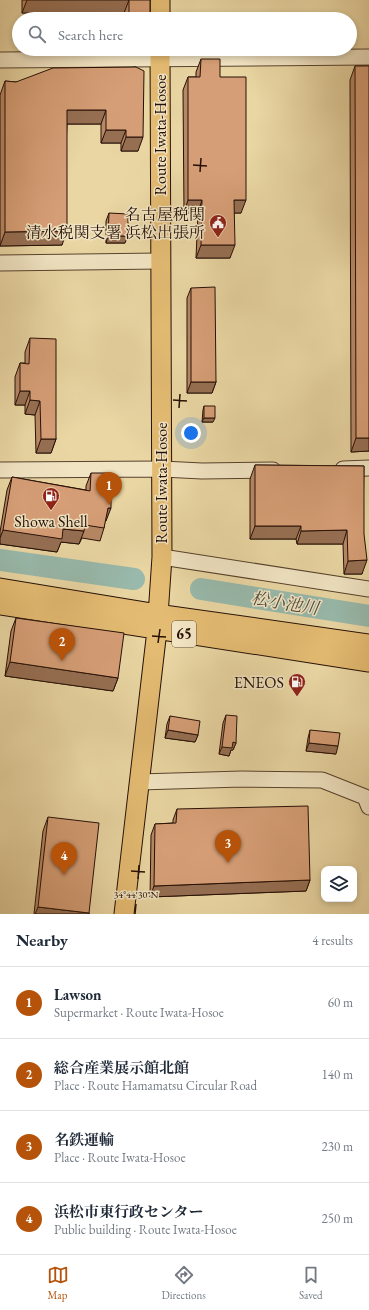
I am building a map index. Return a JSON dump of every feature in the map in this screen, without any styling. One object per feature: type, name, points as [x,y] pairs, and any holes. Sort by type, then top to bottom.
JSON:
[{"type":"main road","points":[[160,0],[160,12]]},
{"type":"main road","name":"Route Iwata-Hosoe","points":[[124,914],[157,622],[162,558],[160,56]]},
{"type":"main road","name":"65","points":[[0,588],[157,622],[369,662]]},
{"type":"main road","name":"65","points":[[0,605],[369,644]]},
{"type":"street","points":[[0,60],[107,56]]},
{"type":"street","points":[[299,56],[369,57]]},
{"type":"street","points":[[0,263],[160,261]]},
{"type":"street","points":[[330,469],[369,468]]},
{"type":"street","points":[[0,470],[291,470]]},
{"type":"street","points":[[162,558],[369,589]]},
{"type":"street","points":[[139,782],[242,779],[322,780],[365,797],[369,807]]},
{"type":"building","points":[[129,0],[150,0],[150,12],[129,12]]},
{"type":"building","points":[[201,59],[220,59],[220,77],[246,77],[246,200],[234,200],[235,245],[201,245],[202,200],[188,200],[188,77],[200,77]]},
{"type":"building","points":[[355,66],[369,66],[369,438],[356,438]]},
{"type":"building","points":[[136,67],[144,71],[143,137],[126,137],[126,130],[106,130],[106,110],[67,110],[67,231],[5,232],[5,81],[16,82],[53,68]]},
{"type":"building","points":[[109,213],[128,214],[128,236],[108,236]]},
{"type":"building","points":[[215,287],[216,382],[191,382],[191,288]]},
{"type":"building","points":[[30,338],[56,339],[56,439],[41,439],[40,401],[30,400],[30,391],[20,391],[20,363],[29,364]]},
{"type":"building","points":[[204,406],[215,406],[215,418],[204,418]]},
{"type":"building","points":[[255,465],[364,466],[364,534],[367,560],[348,561],[347,530],[301,531],[301,526],[255,526]]},
{"type":"building","points":[[91,473],[111,473],[111,508],[108,508],[104,528],[85,525],[84,531],[63,529],[62,539],[3,530],[12,477],[90,491]]},
{"type":"building","points":[[16,618],[124,633],[118,678],[10,662]]},
{"type":"building","points":[[226,715],[237,716],[236,743],[233,742],[232,748],[222,747]]},
{"type":"building","points":[[170,716],[200,721],[198,735],[168,730]]},
{"type":"building","points":[[310,730],[340,733],[338,746],[309,743]]},
{"type":"building","points":[[308,806],[310,880],[154,886],[155,824],[176,823],[177,809]]},
{"type":"building","points":[[48,817],[99,823],[89,913],[38,907]]},
{"type":"waterway","name":"松小池川","points":[[0,560],[134,579]]},
{"type":"waterway","name":"松小池川","points":[[201,589],[369,616]]},
{"type":"place","name":"名古屋税関 清水税関支署 浜松出張所","points":[[218,238]]},
{"type":"place","name":"Lawson","points":[[109,505]]},
{"type":"place","name":"Showa Shell","points":[[51,511]]},
{"type":"place","name":"総合産業展示館北館","points":[[62,661]]},
{"type":"place","name":"ENEOS","points":[[297,697]]},
{"type":"place","name":"名鉄運輸","points":[[228,863]]},
{"type":"place","name":"浜松市東行政センター","points":[[64,875]]}]
